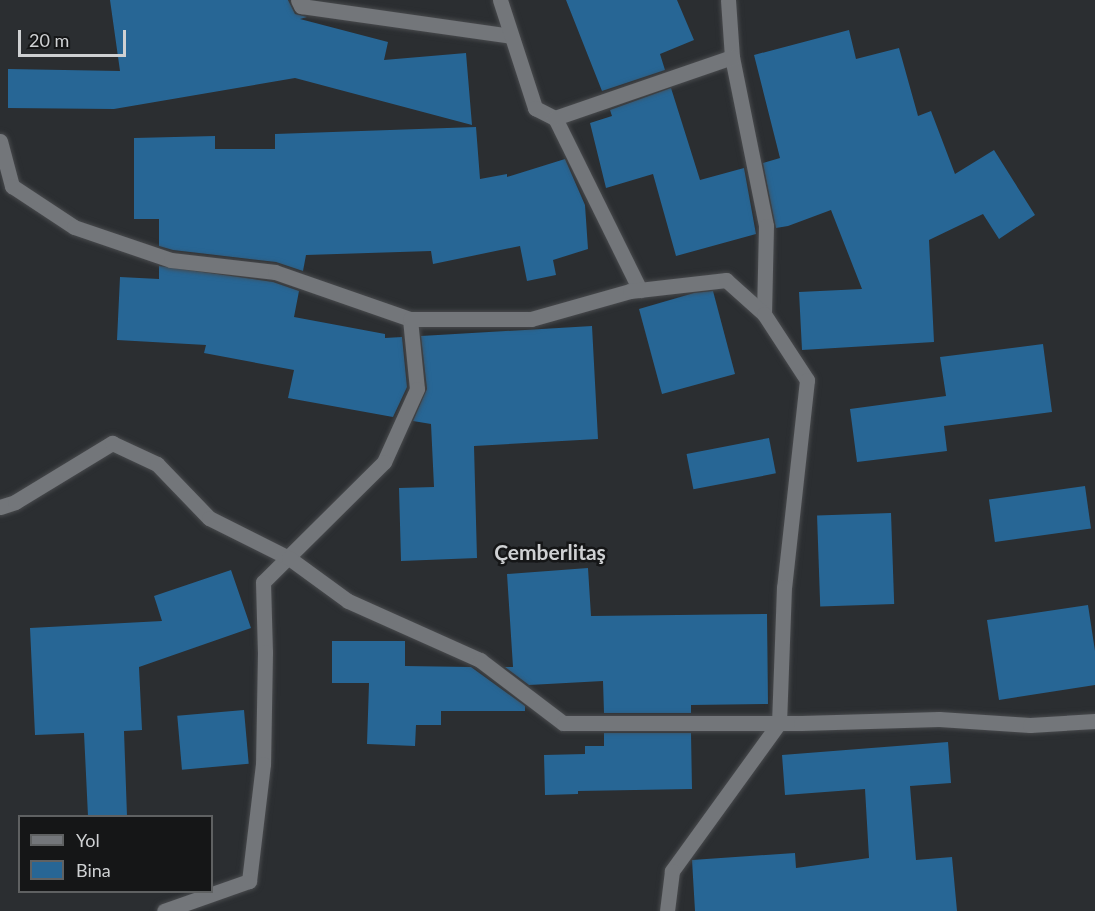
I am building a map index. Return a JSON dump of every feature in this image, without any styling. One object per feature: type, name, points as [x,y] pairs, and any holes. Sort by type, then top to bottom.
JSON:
[{"type":"street","points":[[298,0],[301,6],[512,36]]},
{"type":"street","points":[[500,0],[535,108],[555,118],[640,290]]},
{"type":"street","points":[[728,0],[732,57],[765,226],[764,314]]},
{"type":"street","points":[[555,118],[732,57]]},
{"type":"street","points":[[0,141],[6,188],[74,227],[171,260],[275,272],[410,319],[531,319],[640,290],[726,280],[764,314],[807,380],[784,587],[779,723],[672,871],[667,911]]},
{"type":"street","points":[[164,911],[249,882],[263,764],[265,652],[263,582],[290,558],[384,462],[417,389],[410,319]]},
{"type":"street","points":[[0,507],[15,501],[112,443],[157,464],[209,518],[290,558],[348,601],[480,660],[563,723],[779,723],[939,719],[1030,725],[1095,721]]},
{"type":"building","points":[[110,0],[288,0],[295,14],[307,17],[300,19],[388,42],[384,60],[466,53],[472,125],[295,78],[114,109],[8,108],[8,69],[120,71]]},
{"type":"building","points":[[566,0],[677,0],[694,40],[660,54],[665,70],[602,91]]},
{"type":"building","points":[[849,30],[856,59],[899,48],[918,116],[931,111],[955,174],[994,150],[1035,215],[999,239],[983,214],[929,240],[934,342],[802,350],[799,292],[862,289],[831,210],[788,226],[776,228],[763,163],[780,158],[754,55]]},
{"type":"building","points":[[671,88],[700,180],[744,168],[756,234],[676,256],[653,174],[606,188],[590,123],[612,116],[610,110]]},
{"type":"building","points":[[476,127],[480,179],[507,174],[507,177],[565,159],[585,205],[588,249],[553,260],[556,275],[527,281],[520,246],[433,264],[431,251],[306,255],[303,271],[276,262],[173,250],[159,246],[159,219],[134,219],[134,138],[215,136],[215,149],[275,149],[275,134]]},
{"type":"building","points":[[159,266],[273,282],[299,291],[294,317],[385,334],[385,338],[402,337],[407,387],[393,417],[288,398],[294,370],[204,353],[206,345],[117,340],[120,277],[159,279]]},
{"type":"building","points":[[713,291],[735,374],[662,394],[639,309],[694,293]]},
{"type":"building","points":[[592,326],[598,439],[474,446],[477,558],[401,561],[399,488],[434,487],[431,424],[413,421],[427,389],[421,336]]},
{"type":"building","points":[[1043,344],[1052,412],[944,426],[947,451],[857,462],[850,409],[946,396],[940,357]]},
{"type":"building","points":[[769,438],[776,473],[693,489],[687,454]]},
{"type":"building","points":[[1085,486],[1091,529],[995,542],[989,499]]},
{"type":"building","points":[[891,513],[894,604],[820,607],[817,516]]},
{"type":"building","points":[[588,568],[591,616],[767,614],[768,704],[691,705],[691,713],[604,713],[603,681],[529,685],[505,667],[513,667],[507,574]]},
{"type":"building","points":[[231,570],[251,628],[139,667],[142,730],[124,731],[127,815],[88,815],[84,733],[35,735],[30,628],[162,621],[154,596]]},
{"type":"building","points":[[1088,605],[1095,651],[1095,685],[999,700],[987,620]]},
{"type":"building","points":[[332,641],[405,641],[405,666],[471,667],[525,706],[525,711],[441,711],[441,725],[416,725],[415,746],[367,744],[369,683],[332,683]]},
{"type":"building","points":[[244,710],[249,764],[182,770],[177,716]]},
{"type":"building","points":[[604,733],[691,733],[692,789],[578,791],[578,794],[545,795],[544,755],[585,754],[585,746],[604,746]]},
{"type":"building","points":[[948,742],[951,783],[910,786],[916,860],[952,857],[957,911],[695,911],[692,860],[795,853],[796,868],[869,858],[865,789],[785,795],[782,755]]},
{"type":"district","name":"Çemberlitaş","points":[[550,552]]}]
